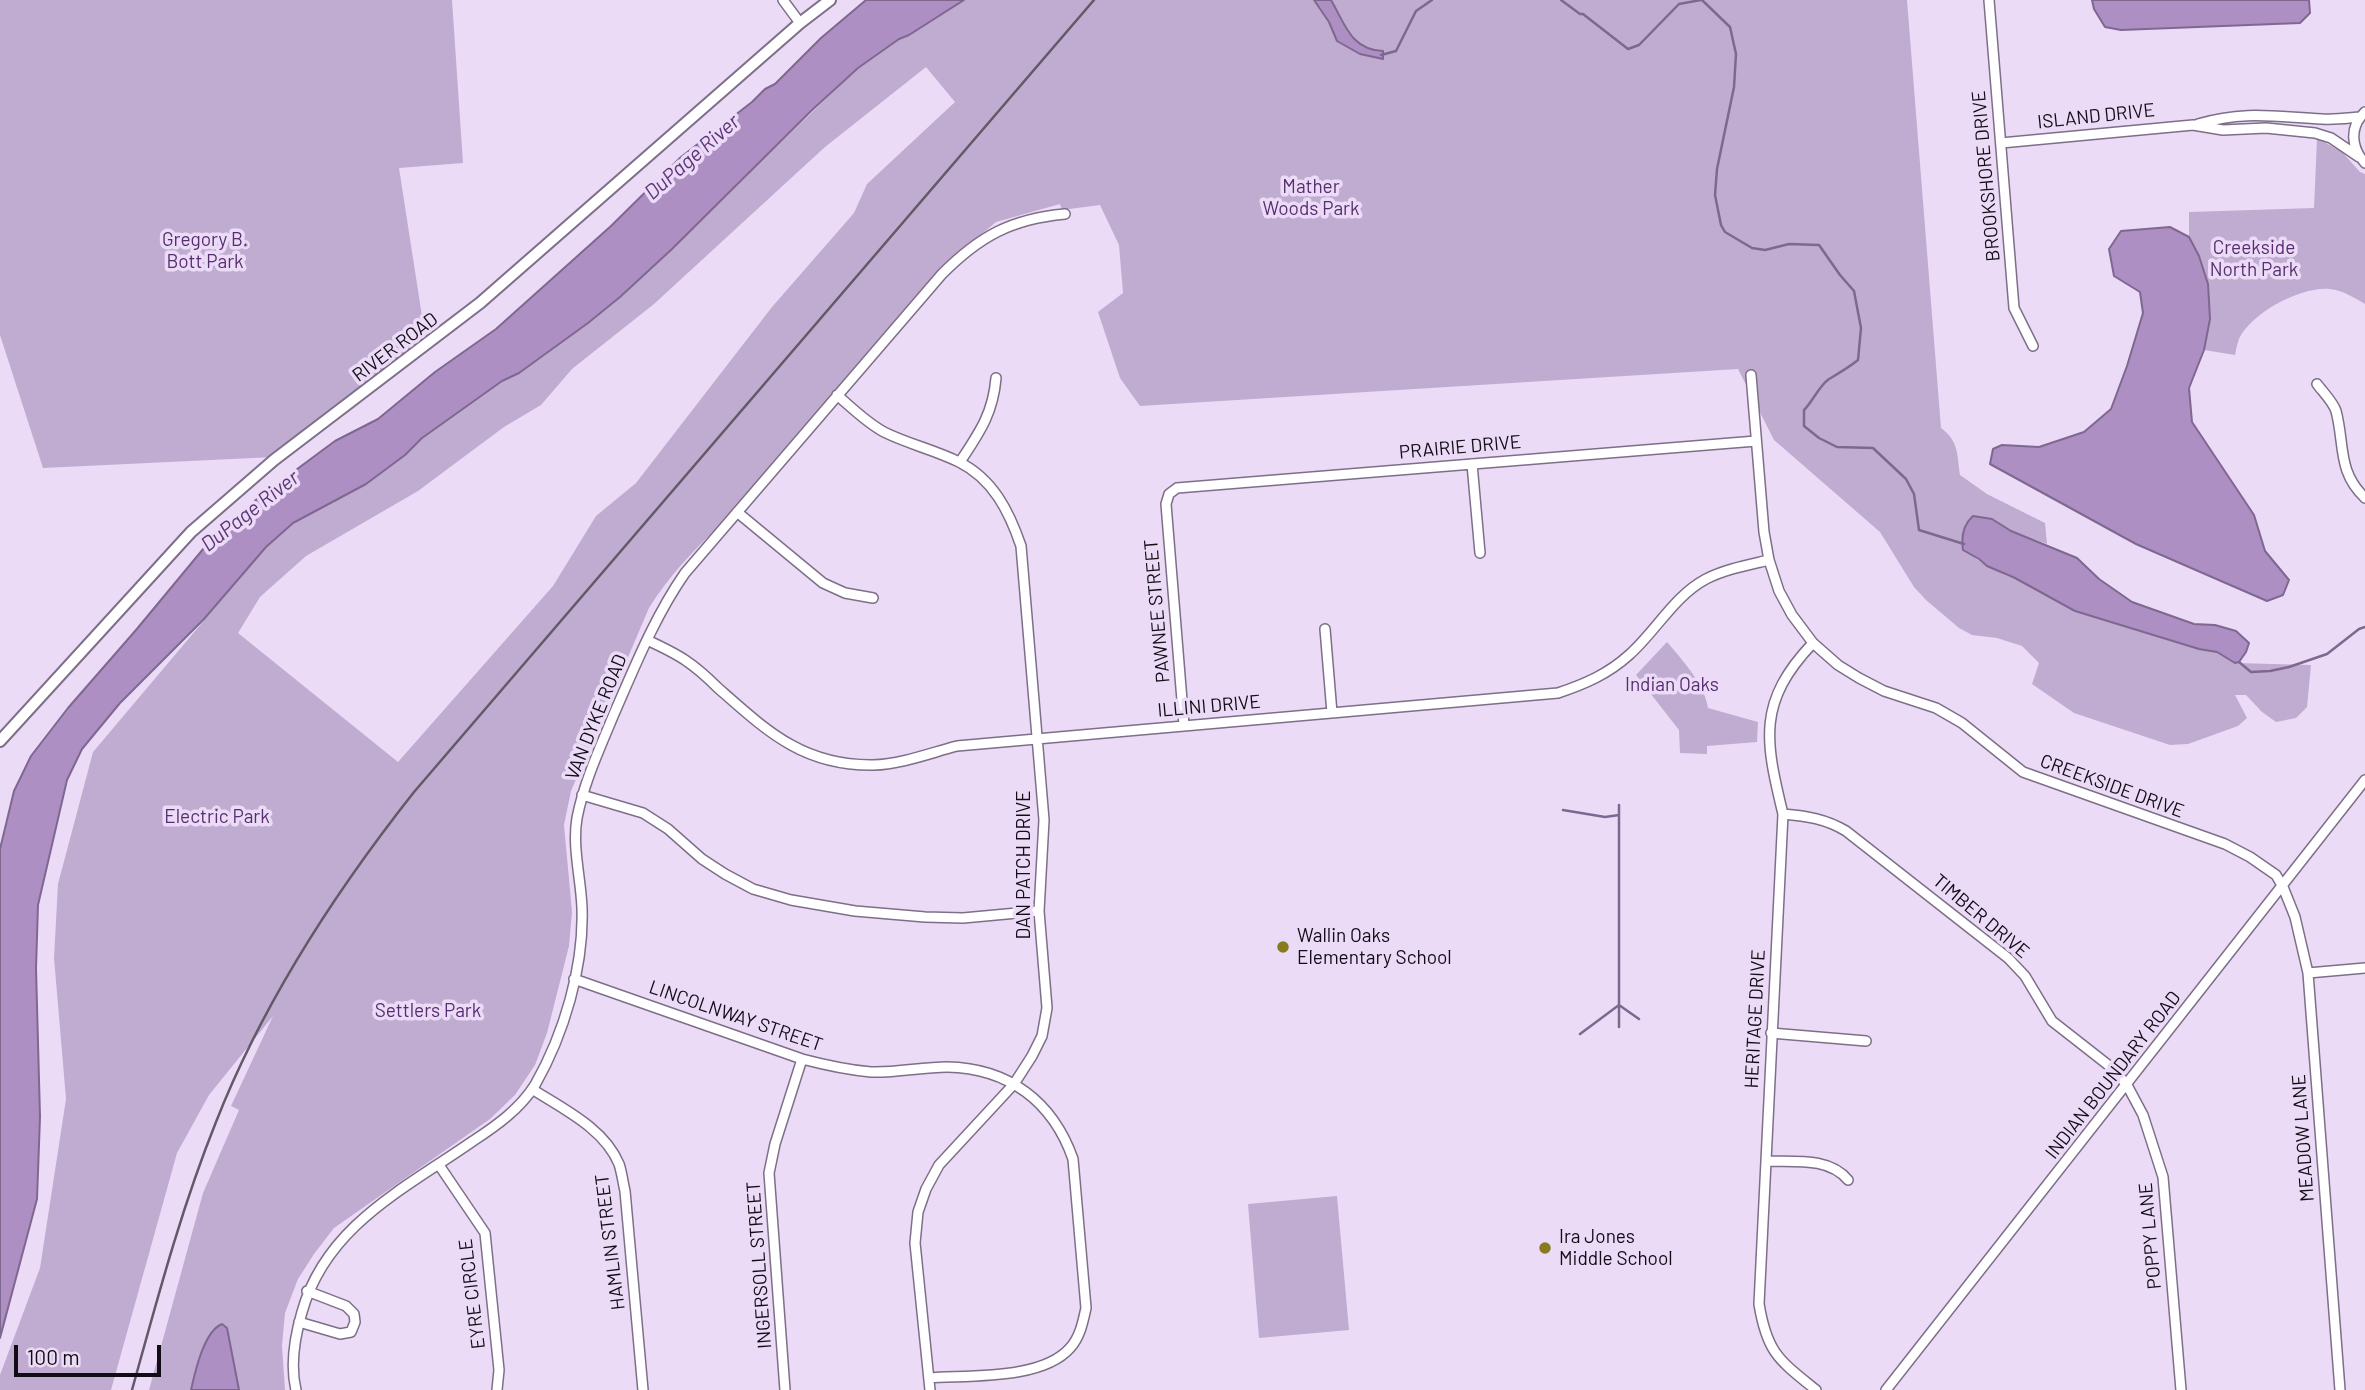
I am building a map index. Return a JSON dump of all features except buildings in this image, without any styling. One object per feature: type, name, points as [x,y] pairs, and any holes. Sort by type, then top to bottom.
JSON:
[{"type":"street","points":[[783,0],[800,23]]},
{"type":"street","name":"RIVER ROAD","points":[[0,741],[191,532],[274,460],[480,303],[800,23],[830,0]]},
{"type":"street","name":"BROOKSHORE DRIVE","points":[[1989,0],[2014,308],[2033,346]]},
{"type":"street","points":[[2362,160],[2354,147],[2353,136],[2355,126],[2363,114]]},
{"type":"street","name":"ISLAND DRIVE","points":[[2001,143],[2193,125],[2222,116],[2286,115],[2324,120],[2363,114]]},
{"type":"street","name":"ISLAND DRIVE","points":[[2193,125],[2223,130],[2266,128],[2315,132],[2331,138],[2362,160]]},
{"type":"street","name":"VAN DYKE ROAD","points":[[296,1390],[294,1352],[299,1322],[307,1291],[329,1253],[349,1230],[373,1210],[510,1114],[533,1089],[548,1062],[574,979],[581,941],[582,908],[576,821],[589,774],[665,601],[678,582],[837,395],[961,255],[1004,228],[1035,217],[1065,214]]},
{"type":"street","name":"CREEKSIDE DRIVE","points":[[1751,375],[1769,560],[1779,591],[1792,615],[1813,643],[1838,665],[1860,678],[1885,691],[1936,708],[1962,723],[2023,772],[2225,844],[2268,869],[2276,875],[2283,887]]},
{"type":"street","points":[[960,462],[986,421],[994,400],[996,378]]},
{"type":"street","points":[[2317,384],[2335,409],[2342,459],[2354,486],[2365,498]]},
{"type":"street","name":"DAN PATCH DRIVE","points":[[837,395],[881,431],[960,462],[998,493],[1013,521],[1021,546],[1039,738],[1044,820],[1038,911],[1047,1008],[1042,1036],[1032,1056],[1014,1084],[939,1166],[926,1189],[918,1212],[915,1243],[930,1390]]},
{"type":"street","name":"PRAIRIE DRIVE","points":[[1169,494],[1177,488],[1756,441]]},
{"type":"street","points":[[1472,464],[1480,553]]},
{"type":"street","name":"PAWNEE STREET","points":[[1169,494],[1166,504],[1184,725]]},
{"type":"street","points":[[737,512],[823,583],[845,593],[873,598]]},
{"type":"street","name":"ILLINI DRIVE","points":[[647,640],[687,661],[769,732],[789,745],[843,762],[872,765],[897,763],[957,746],[1558,693],[1608,673],[1631,654],[1681,597],[1705,579],[1736,567],[1769,560]]},
{"type":"street","points":[[1325,629],[1332,713]]},
{"type":"street","name":"HERITAGE DRIVE","points":[[1813,643],[1794,663],[1782,682],[1774,703],[1769,730],[1770,758],[1783,814],[1759,1304],[1769,1345],[1780,1361],[1816,1390]]},
{"type":"street","name":"INDIAN BOUNDARY ROAD","points":[[1886,1390],[2365,780]]},
{"type":"street","points":[[583,795],[643,813],[725,874],[753,889],[791,900],[855,911],[925,917],[963,918],[1038,911]]},
{"type":"street","name":"TIMBER DRIVE","points":[[1783,814],[1813,817],[1831,822],[1846,831],[1976,932],[2025,976],[2052,1021],[2112,1068],[2127,1085]]},
{"type":"street","name":"MEADOW LANE","points":[[2283,887],[2295,917],[2308,973],[2340,1390]]},
{"type":"street","points":[[2308,973],[2365,968]]},
{"type":"street","name":"LINCOLNWAY STREET","points":[[574,979],[802,1059],[838,1068],[874,1072],[947,1067],[970,1069],[1014,1084],[1035,1097],[1049,1112],[1065,1137],[1073,1159],[1086,1308],[1080,1332],[1071,1348],[1056,1360],[1039,1368],[929,1378]]},
{"type":"street","points":[[1771,1033],[1866,1041]]},
{"type":"street","name":"INGERSOLL STREET","points":[[785,1390],[769,1173],[775,1143],[802,1059]]},
{"type":"street","name":"POPPY LANE","points":[[2127,1085],[2143,1115],[2163,1177],[2181,1390]]},
{"type":"street","name":"HAMLIN STREET","points":[[533,1089],[588,1126],[607,1144],[619,1164],[625,1191],[643,1390]]},
{"type":"street","points":[[1766,1161],[1826,1164],[1841,1172],[1848,1180]]},
{"type":"street","name":"EYRE CIRCLE","points":[[439,1165],[485,1233],[499,1370],[497,1390]]},
{"type":"street","points":[[299,1322],[340,1334],[351,1332],[355,1322],[354,1314],[346,1306],[307,1291]]},
{"type":"green space","name":"Gregory B. Bott Park","points":[[0,0],[452,0],[463,163],[399,168],[426,342],[274,457],[43,468],[0,335]]},
{"type":"green space","points":[[964,0],[1907,0],[1941,428],[1954,443],[1960,475],[1987,494],[2045,523],[2047,544],[2011,531],[1984,517],[1966,523],[1962,536],[1973,556],[2075,611],[2199,649],[2217,652],[2235,663],[2311,665],[2307,707],[2296,718],[2276,722],[2246,695],[2235,695],[2247,718],[2238,726],[2188,744],[2170,745],[2074,713],[2032,684],[2039,663],[2022,646],[1997,638],[1972,635],[1959,628],[1926,600],[1914,587],[1880,532],[1774,440],[1738,369],[1140,406],[1120,378],[1098,312],[1123,293],[1119,245],[1100,205],[1062,210],[1060,204],[996,222],[938,271],[720,525],[682,564],[649,608],[571,791],[564,825],[572,912],[569,946],[547,1033],[535,1065],[515,1095],[490,1119],[334,1228],[314,1254],[298,1279],[285,1313],[282,1346],[285,1390],[149,1390],[203,1193],[239,1110],[231,1106],[273,1016],[209,1095],[177,1153],[111,1390],[0,1390],[0,1375],[40,1268],[66,1099],[54,958],[58,884],[93,752],[266,547],[293,523],[366,484],[405,455],[422,438],[502,381],[544,356],[620,297],[858,68]],"holes":[[[926,67],[955,102],[867,184],[854,213],[772,307],[636,483],[596,516],[553,586],[398,762],[238,633],[260,597],[306,556],[418,491],[504,427],[541,405],[572,369],[654,304],[825,147]]]},
{"type":"green space","name":"Creekside North Park","points":[[2317,138],[2342,152],[2365,174],[2365,304],[2330,289],[2305,292],[2278,303],[2254,320],[2239,339],[2235,355],[2204,350],[2210,319],[2199,256],[2189,237],[2189,212],[2314,208]]},
{"type":"green space","name":"Indian Oaks","points":[[1667,642],[1697,681],[1708,708],[1758,722],[1757,742],[1707,746],[1707,754],[1680,753],[1679,730],[1636,675]]},
{"type":"green space","points":[[1337,1196],[1349,1330],[1259,1338],[1248,1204]]},
{"type":"water","name":"DuPage River","points":[[866,0],[964,0],[899,39],[858,68],[672,249],[588,323],[422,438],[405,455],[366,484],[293,523],[266,547],[204,619],[120,703],[82,749],[67,780],[38,905],[36,968],[40,1117],[37,1199],[0,1338],[0,849],[14,791],[31,756],[68,708],[204,548],[258,498],[335,441],[378,419],[435,372],[496,329],[611,226],[681,157],[765,89],[775,84],[821,38]]},
{"type":"water","points":[[1314,0],[1331,0],[1356,41],[1372,50],[1383,51],[1383,59],[1360,54],[1337,41],[1329,22]]},
{"type":"water","points":[[2092,0],[2309,0],[2310,13],[2300,23],[2121,30],[2105,27],[2094,9]]},
{"type":"water","points":[[2170,227],[2189,237],[2199,256],[2208,284],[2210,319],[2204,350],[2189,388],[2192,422],[2254,515],[2265,551],[2289,580],[2283,595],[2267,601],[2136,544],[1990,464],[1993,449],[2002,445],[2039,447],[2084,432],[2111,409],[2143,313],[2140,292],[2114,276],[2109,249],[2121,231]]},
{"type":"water","points":[[1973,516],[1992,519],[2011,531],[2077,558],[2099,579],[2132,602],[2194,624],[2215,625],[2236,631],[2249,643],[2246,652],[2239,662],[2235,663],[2217,652],[2199,649],[2075,611],[1987,566],[1963,550],[1964,531]]},
{"type":"water","points":[[222,1324],[227,1328],[239,1390],[191,1390],[205,1343]]},
{"type":"waterway","points":[[1381,55],[1396,51],[1416,11],[1432,0]]},
{"type":"waterway","points":[[1561,0],[1628,49],[1639,45],[1679,4],[1701,0]]},
{"type":"waterway","points":[[1702,0],[1730,27],[1736,54],[1734,87],[1717,169],[1715,195],[1721,225],[1725,232],[1752,248],[1765,250],[1789,244],[1819,245],[1854,291],[1861,328],[1858,360],[1822,386],[1804,410],[1804,426],[1837,447],[1873,448],[1906,479],[1914,494],[1919,530],[1964,544]]},
{"type":"waterway","points":[[2239,662],[2251,672],[2289,667],[2327,654],[2365,627]]},
{"type":"waterway","points":[[1580,1034],[1619,1005],[1619,805]]},
{"type":"waterway","points":[[1563,810],[1605,817],[1619,815]]},
{"type":"waterway","points":[[1619,1005],[1639,1019]]},
{"type":"waterway","points":[[1619,1005],[1619,1027]]},
{"type":"railway","points":[[132,1390],[181,1221],[203,1155],[235,1077],[278,991],[356,869],[414,792],[1094,0]]},
{"type":"place","name":"Wallin Oaks Elementary School","points":[[1283,947]]},
{"type":"place","name":"Ira Jones Middle School","points":[[1545,1248]]},
{"type":"park label","name":"Mather Woods Park","points":[[1311,198]]},
{"type":"park label","name":"Electric Park","points":[[217,817]]},
{"type":"park label","name":"Settlers Park","points":[[428,1011]]}]
